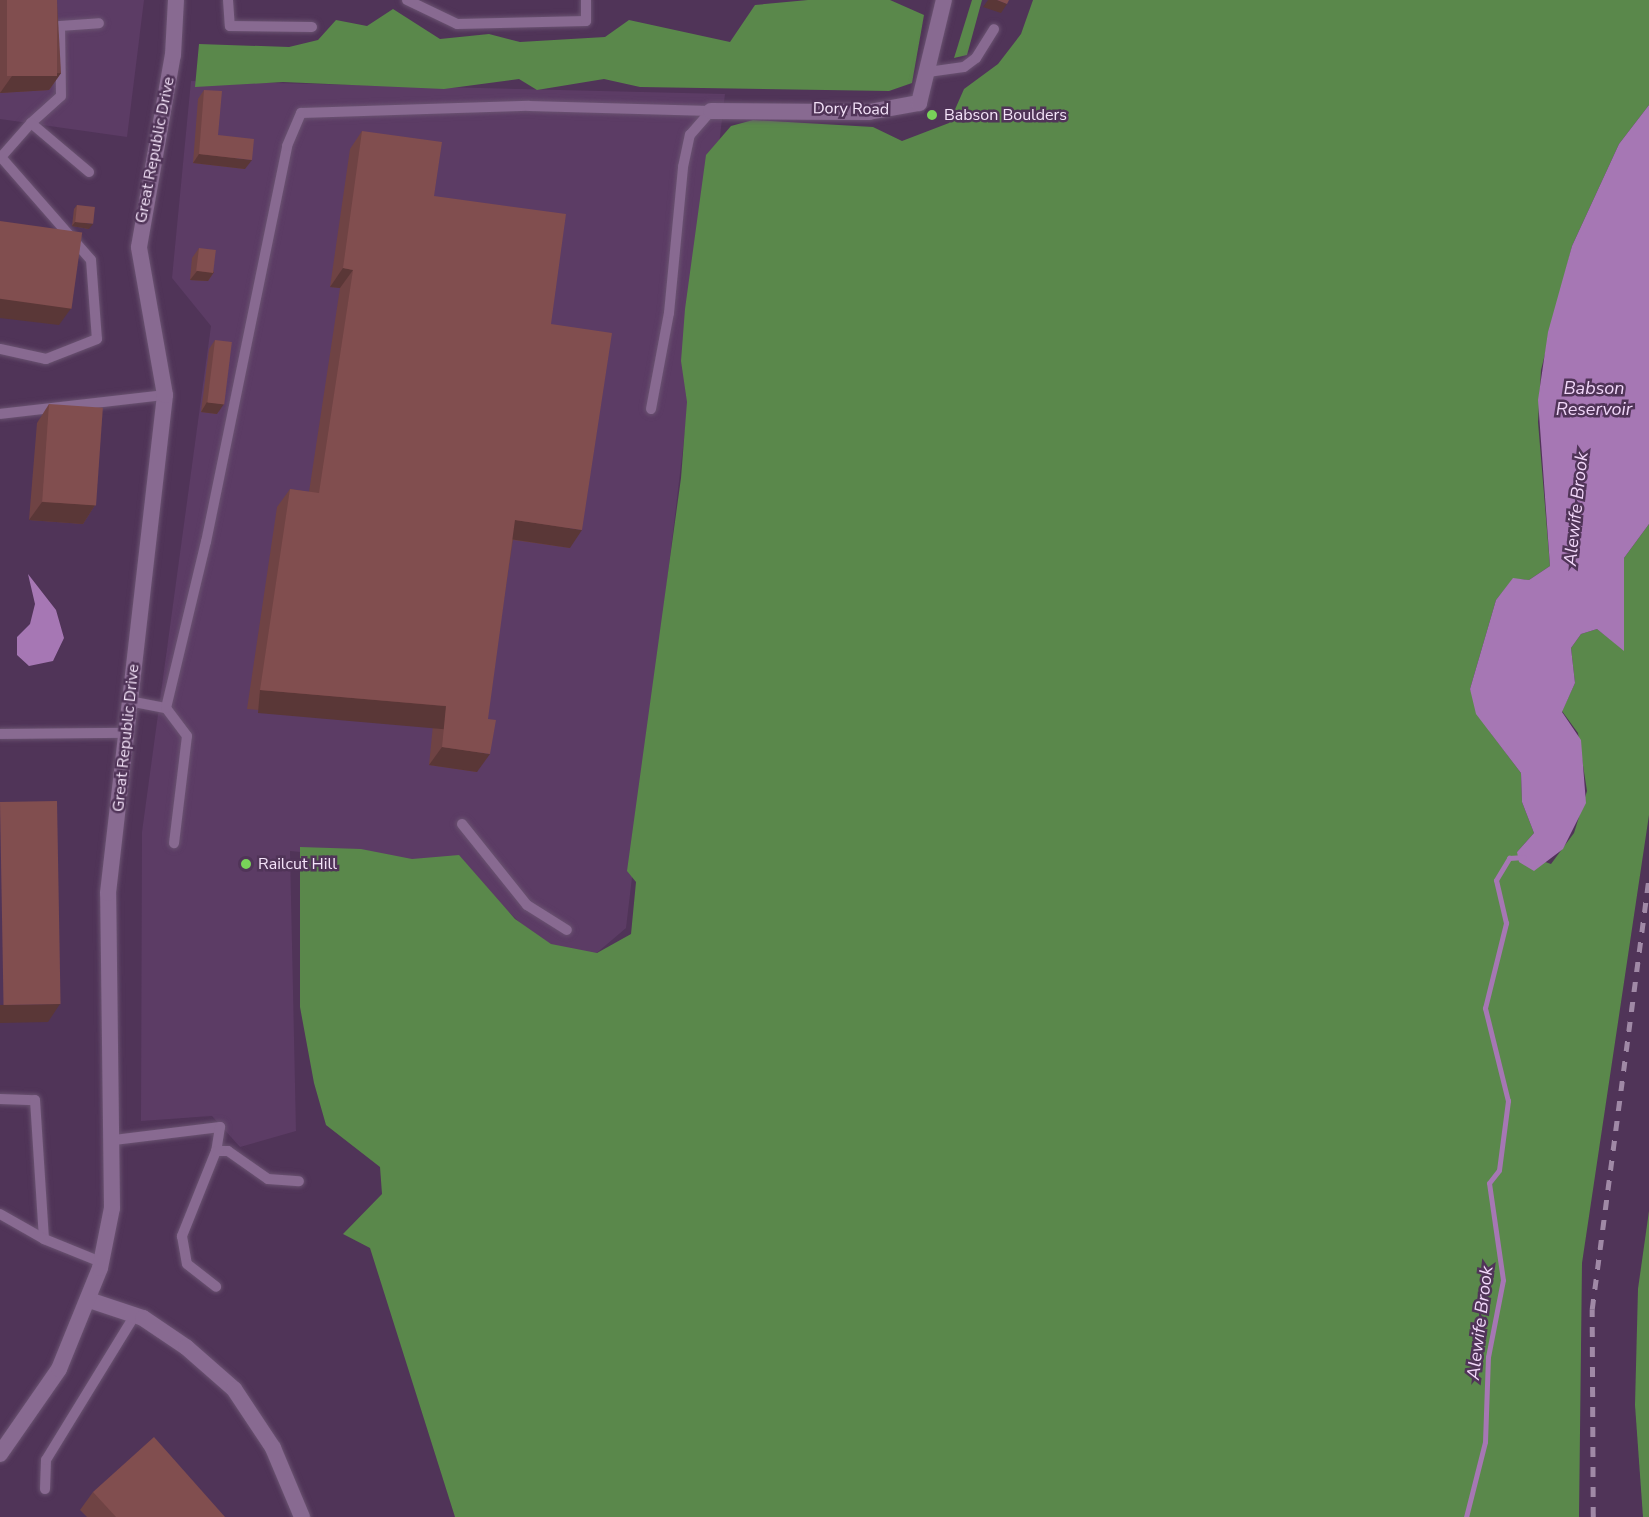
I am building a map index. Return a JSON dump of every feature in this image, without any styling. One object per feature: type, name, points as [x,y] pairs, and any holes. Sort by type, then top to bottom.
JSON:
[{"type":"street","name":"Great Republic Drive","points":[[0,1454],[59,1369],[89,1300],[101,1262],[112,1208],[114,1140],[105,1000],[108,893],[165,395],[139,247],[173,55],[176,0]]},
{"type":"street","name":"Dory Road","points":[[711,111],[905,109],[919,103],[928,72],[941,0]]},
{"type":"street","points":[[89,1300],[135,1315],[186,1347],[234,1389],[273,1448],[302,1517]]},
{"type":"lane","points":[[228,0],[230,26],[312,27]]},
{"type":"lane","points":[[407,0],[457,24],[586,21],[585,0]]},
{"type":"lane","points":[[0,350],[46,359],[97,339],[91,260],[1,156],[31,123],[61,96],[60,26],[99,23]]},
{"type":"lane","points":[[928,72],[963,67],[976,58],[994,29]]},
{"type":"lane","points":[[166,708],[206,542],[287,146],[301,113],[528,106],[711,111]]},
{"type":"lane","points":[[651,409],[669,313],[682,167],[690,135],[711,111]]},
{"type":"lane","points":[[31,123],[88,172]]},
{"type":"lane","points":[[0,414],[165,395]]},
{"type":"lane","points":[[129,701],[166,708],[187,736],[174,843]]},
{"type":"lane","points":[[0,734],[126,733]]},
{"type":"lane","points":[[462,824],[527,905],[567,930]]},
{"type":"lane","points":[[0,1099],[35,1100],[44,1239]]},
{"type":"lane","points":[[114,1140],[220,1126],[216,1150],[182,1236],[187,1264],[216,1287]]},
{"type":"lane","points":[[216,1150],[228,1151],[268,1179],[299,1181]]},
{"type":"lane","points":[[0,1214],[44,1239],[101,1262]]},
{"type":"lane","points":[[45,1489],[46,1460],[135,1315]]},
{"type":"shaded area","points":[[0,0],[144,0],[127,137],[0,119]]},
{"type":"shaded area","points":[[191,81],[725,94],[626,928],[572,974],[463,867],[290,851],[296,1131],[240,1147],[212,1116],[141,1121],[142,832],[211,326],[172,278]]},
{"type":"green space","points":[[808,0],[890,0],[924,15],[912,83],[889,91],[640,87],[604,79],[537,90],[519,79],[444,89],[283,82],[195,87],[199,44],[289,47],[318,40],[336,20],[367,26],[393,9],[440,39],[489,34],[520,42],[605,37],[629,20],[730,42],[755,5]]},
{"type":"green space","points":[[972,0],[982,0],[967,55],[954,58]]},
{"type":"green space","points":[[1033,0],[1649,0],[1649,105],[1619,144],[1572,246],[1541,370],[1538,422],[1550,566],[1529,580],[1513,579],[1496,600],[1470,689],[1490,732],[1521,773],[1522,802],[1534,833],[1517,852],[1551,864],[1574,833],[1587,791],[1578,733],[1562,711],[1575,683],[1571,648],[1581,634],[1597,629],[1624,650],[1624,558],[1649,524],[1649,815],[1582,1263],[1579,1517],[455,1517],[370,1248],[343,1234],[382,1194],[380,1167],[326,1125],[314,1083],[300,1007],[300,847],[361,849],[412,859],[459,855],[515,919],[551,944],[597,953],[631,934],[636,882],[627,871],[681,478],[687,402],[681,361],[685,309],[706,155],[731,126],[753,120],[873,127],[902,141],[949,123],[964,89],[998,64],[1021,34]]},
{"type":"green space","points":[[1649,1211],[1649,1517],[1643,1517],[1635,1405],[1638,1289]]},
{"type":"water","name":"Babson Reservoir","points":[[1649,105],[1649,524],[1624,558],[1624,651],[1597,629],[1581,634],[1571,648],[1575,683],[1562,712],[1581,740],[1586,803],[1563,849],[1534,871],[1519,862],[1517,852],[1534,833],[1522,802],[1521,773],[1476,714],[1470,689],[1496,600],[1513,578],[1529,580],[1550,566],[1538,400],[1548,332],[1572,246],[1619,144]]},
{"type":"water","points":[[28,574],[56,610],[64,638],[53,661],[29,666],[17,655],[17,637],[30,624],[35,604]]},
{"type":"building","points":[[7,0],[57,0],[57,76],[7,76]]},
{"type":"building","points":[[997,0],[1009,0],[1007,4]]},
{"type":"building","points":[[204,90],[222,91],[218,135],[254,139],[252,160],[199,154]]},
{"type":"building","points":[[362,131],[442,142],[434,196],[566,214],[551,324],[612,333],[582,530],[515,520],[488,719],[496,720],[490,754],[442,747],[446,706],[260,690],[290,489],[319,493],[353,270],[343,268]]},
{"type":"building","points":[[77,205],[95,207],[93,224],[75,222]]},
{"type":"building","points":[[0,221],[82,233],[71,309],[0,299]]},
{"type":"building","points":[[199,248],[216,250],[213,273],[196,271]]},
{"type":"building","points":[[215,340],[232,342],[224,405],[207,403]]},
{"type":"building","points":[[49,404],[103,408],[96,506],[42,502]]},
{"type":"building","points":[[57,801],[61,1004],[4,1005],[0,802]]},
{"type":"building","points":[[154,1437],[225,1517],[116,1517],[93,1492]]},
{"type":"waterway","name":"Alewife Brook","points":[[1466,1517],[1485,1442],[1488,1357],[1503,1280],[1489,1183],[1499,1170],[1508,1101],[1485,1008],[1506,923],[1496,880],[1509,858],[1524,857]]},
{"type":"railway","points":[[1593,1517],[1592,1309],[1649,877]]},
{"type":"place","name":"Babson Boulders","points":[[932,115]]},
{"type":"place","name":"Railcut Hill","points":[[246,864]]}]
